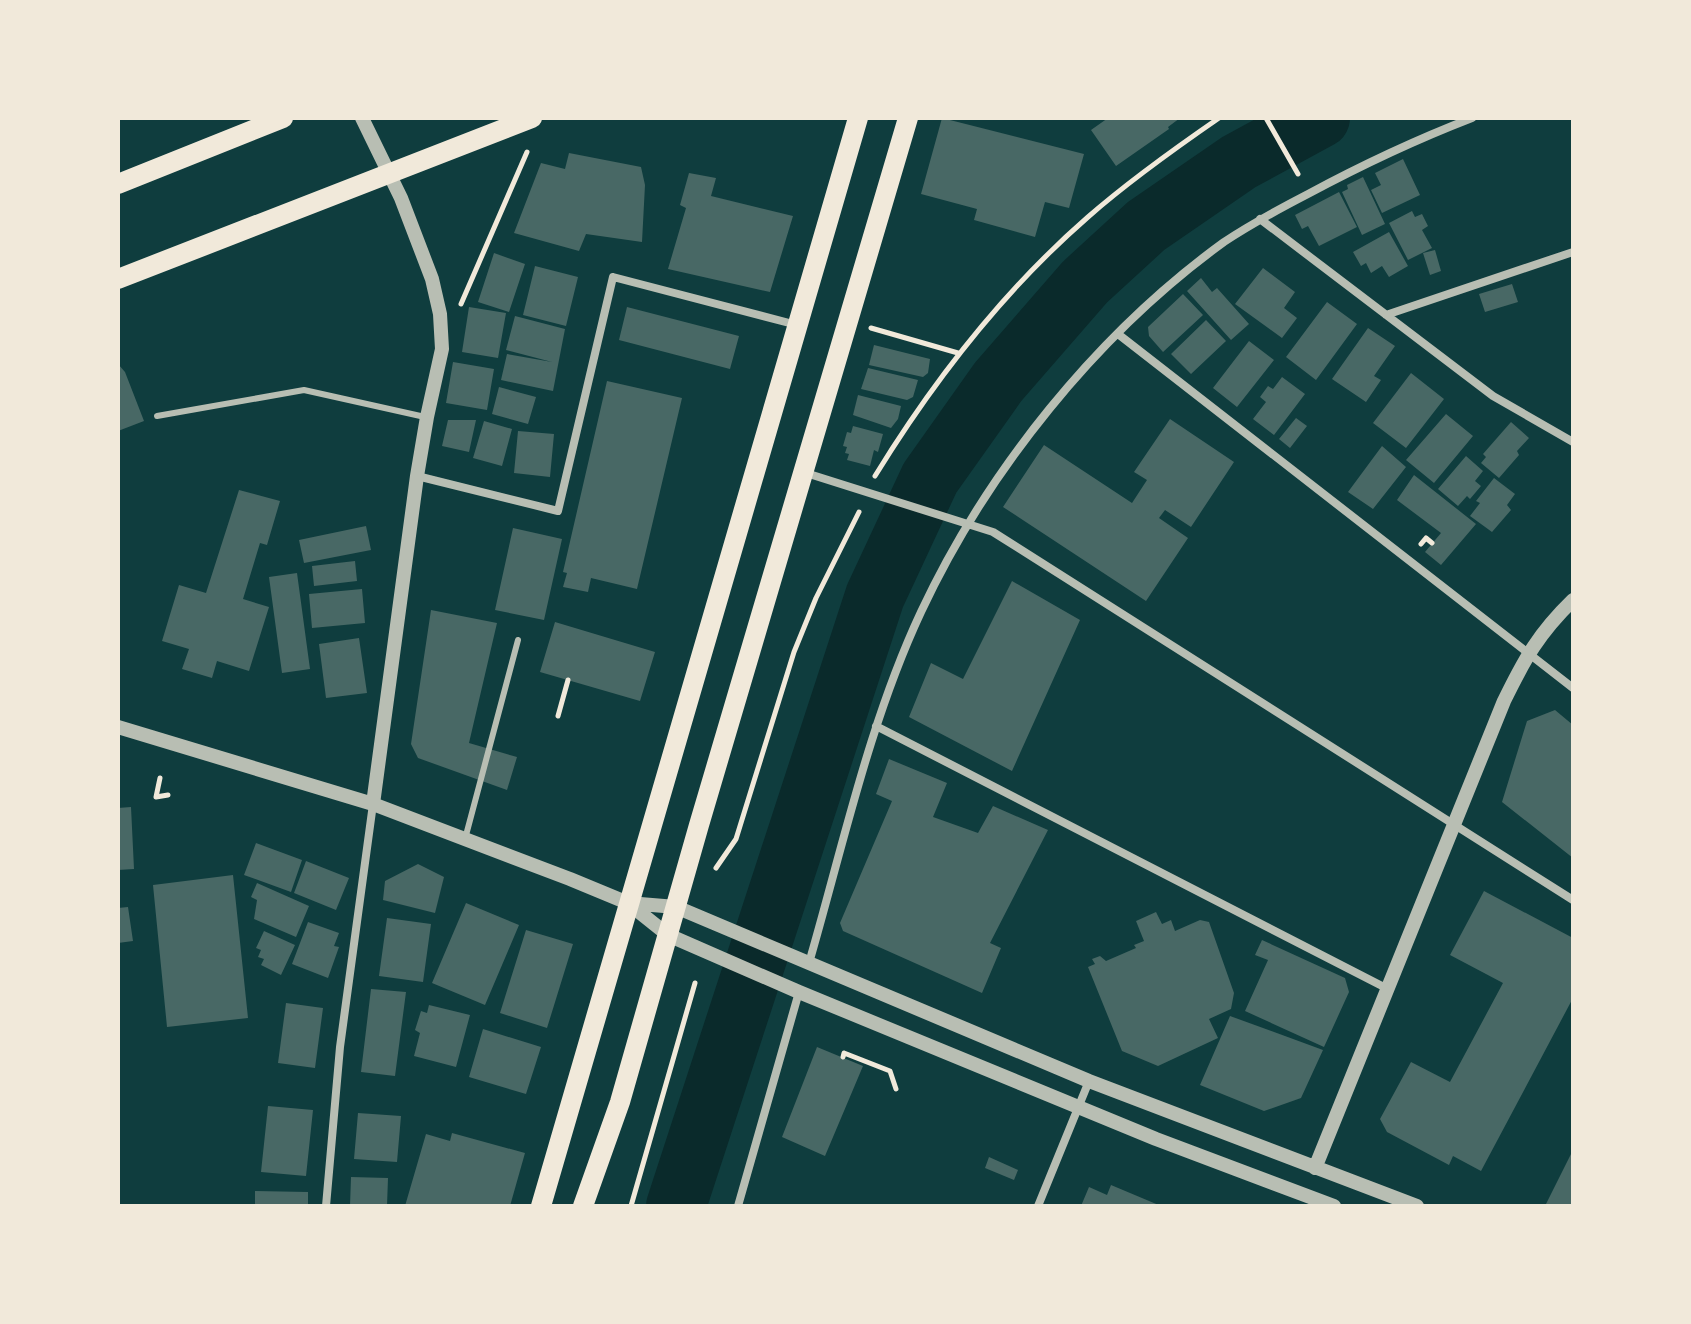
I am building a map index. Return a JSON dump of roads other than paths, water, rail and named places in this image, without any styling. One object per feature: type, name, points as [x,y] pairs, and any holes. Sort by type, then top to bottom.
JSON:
[{"type":"main road","points":[[118,184],[283,118]]},
{"type":"main road","points":[[118,279],[532,118]]},
{"type":"main road","points":[[541,1206],[858,118]]},
{"type":"main road","points":[[583,1206],[620,1102],[908,118]]},
{"type":"street","points":[[326,1206],[340,1047],[417,476],[442,349],[440,314],[432,279],[389,172],[362,118]]},
{"type":"street","points":[[809,963],[876,726],[920,614],[967,523],[1043,419],[1118,334],[1223,243],[1260,219],[1414,140],[1472,118]]},
{"type":"street","points":[[1260,219],[1493,396],[1573,442]]},
{"type":"street","points":[[1386,315],[1573,252]]},
{"type":"street","points":[[417,476],[558,511],[613,277],[797,326]]},
{"type":"street","points":[[1118,334],[1573,688]]},
{"type":"street","points":[[804,472],[993,532],[1573,900]]},
{"type":"street","points":[[1315,1168],[1501,709],[1527,653],[1547,625],[1573,600]]},
{"type":"street","points":[[876,726],[1386,988]]},
{"type":"street","points":[[118,727],[373,804],[628,903],[676,907],[1089,1081],[1417,1206]]},
{"type":"street","points":[[628,903],[668,935],[724,960],[1077,1107],[1334,1206]]},
{"type":"street","points":[[738,1206],[799,992]]},
{"type":"street","points":[[1038,1206],[1089,1081]]},
{"type":"lane","points":[[157,416],[304,390],[427,417]]},
{"type":"lane","points":[[465,839],[518,640]]},
{"type":"waterway","points":[[676,1206],[875,596],[930,478],[998,382],[1085,282],[1146,226],[1239,162],[1320,118]]}]
